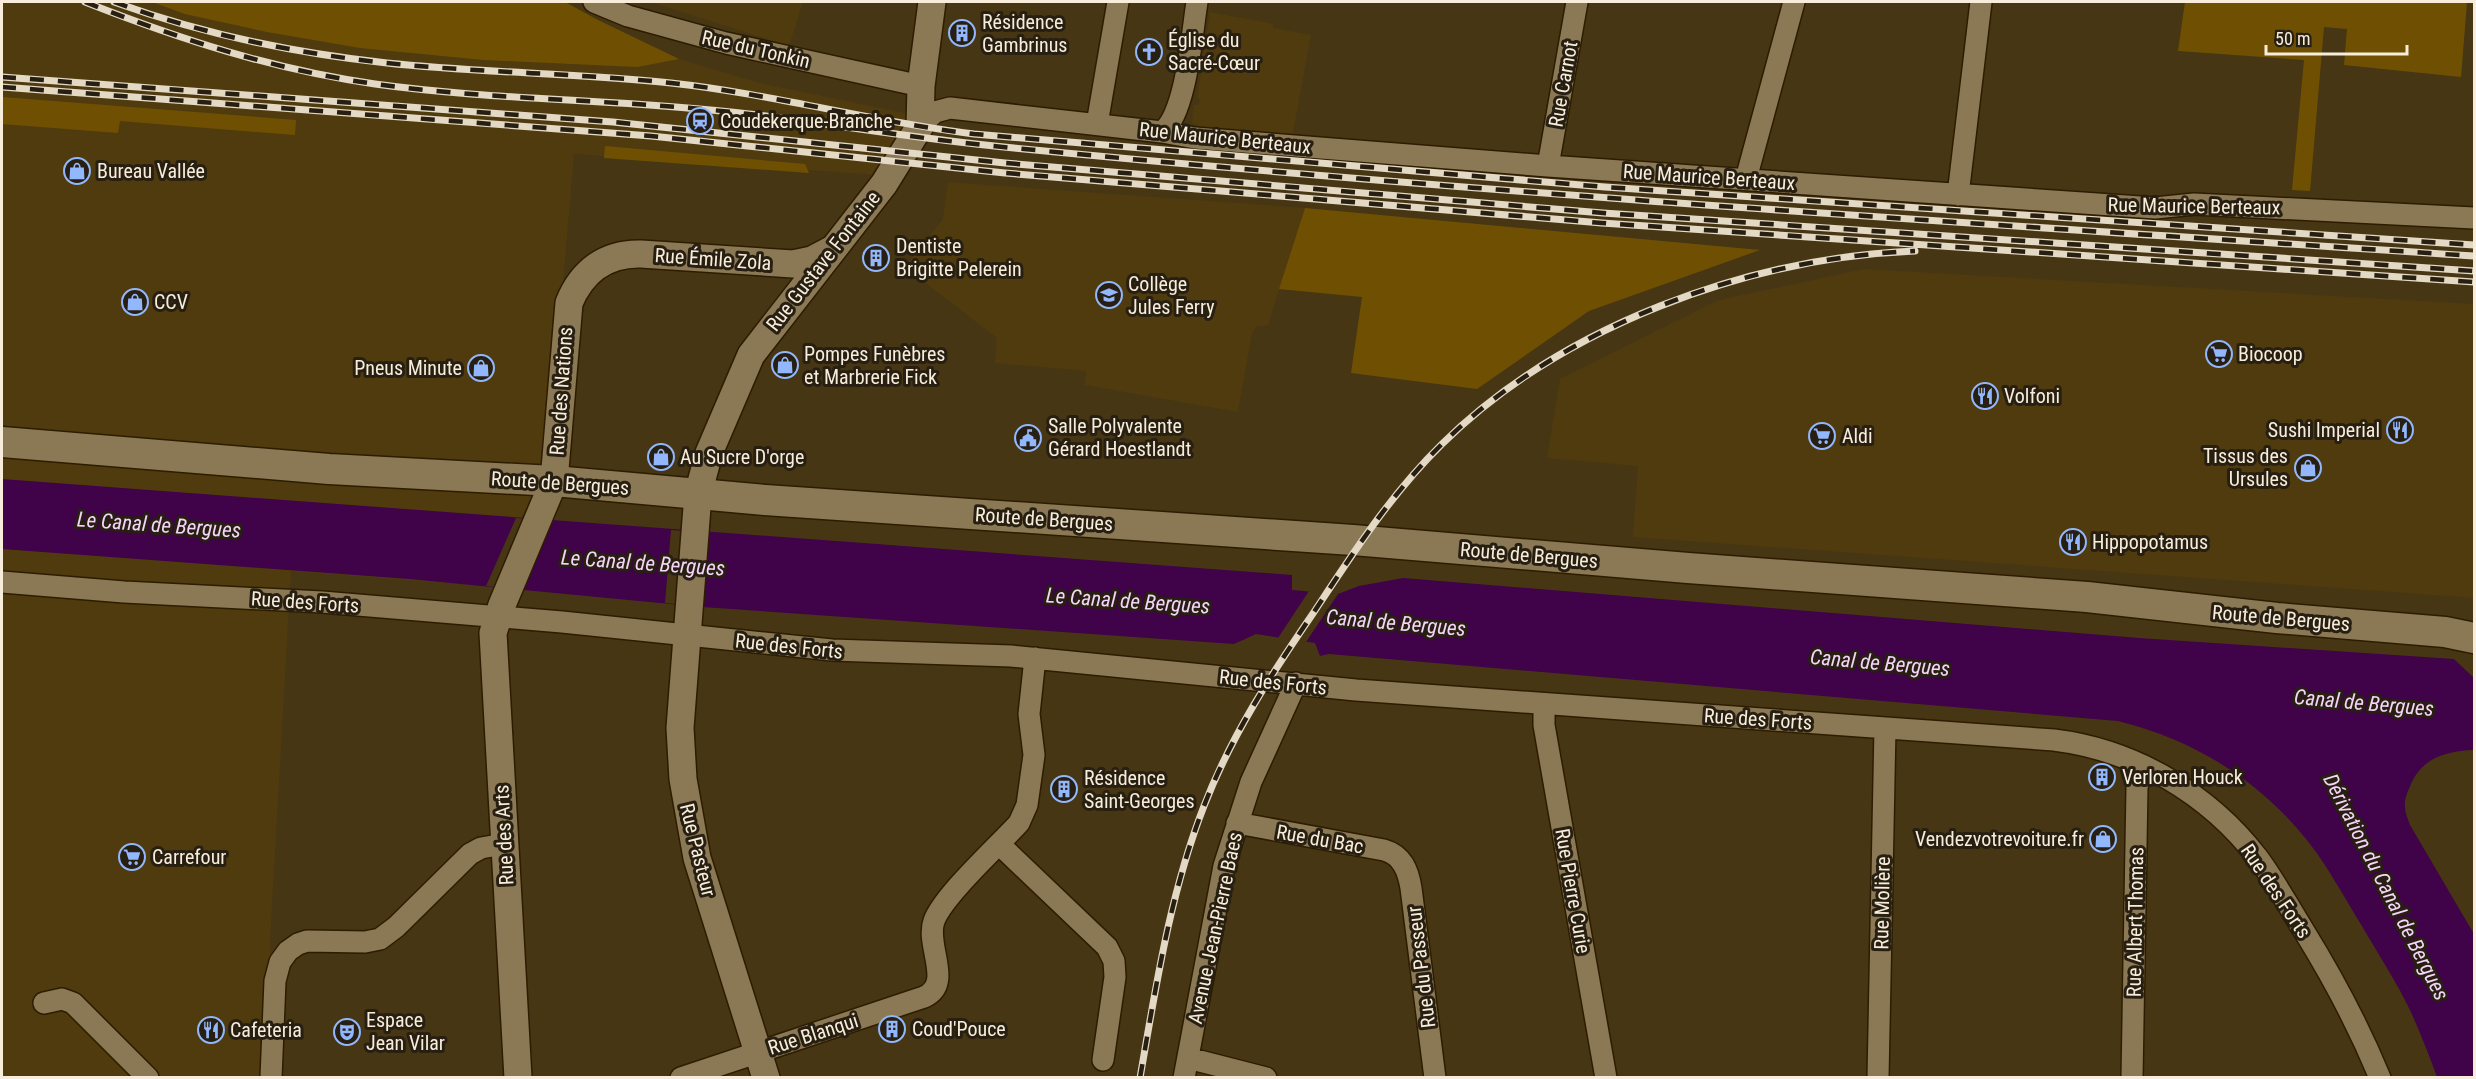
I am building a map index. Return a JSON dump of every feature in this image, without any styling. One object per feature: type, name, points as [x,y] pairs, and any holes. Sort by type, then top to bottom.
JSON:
[{"type":"main road","name":"Route de Bergues","points":[[2,442],[329,469],[554,481],[697,506],[1334,539],[1700,569],[2087,597],[2277,618],[2445,632],[2475,638]]},
{"type":"main road","name":"Route de Bergues","points":[[2087,597],[2227,597],[2475,616]]},
{"type":"street","name":"Rue du Tonkin","points":[[594,2],[628,16],[726,43],[921,91]]},
{"type":"street","points":[[920,126],[921,91],[932,2]]},
{"type":"street","points":[[1097,124],[1118,2]]},
{"type":"street","points":[[1162,132],[1171,123],[1180,104],[1197,2]]},
{"type":"street","name":"Rue Carnot","points":[[1548,166],[1577,2]]},
{"type":"street","points":[[1746,179],[1794,2]]},
{"type":"street","points":[[1958,195],[1981,2]]},
{"type":"street","name":"Rue Maurice Berteaux","points":[[921,91],[929,103],[946,108],[1097,124],[1195,138],[1548,166],[2155,208],[2194,204],[2475,218]]},
{"type":"street","points":[[920,126],[935,112],[946,108]]},
{"type":"street","name":"Rue Gustave Fontaine","points":[[688,625],[697,506],[707,460],[746,364],[757,346],[884,184],[920,126]]},
{"type":"street","name":"Rue Émile Zola","points":[[589,271],[602,262],[629,254],[763,264],[806,262],[819,257],[837,245]]},
{"type":"street","points":[[763,264],[782,270],[791,280],[794,289],[793,302]]},
{"type":"street","name":"Rue des Nations","points":[[502,606],[554,481],[568,310],[575,289],[589,271]]},
{"type":"street","name":"Rue des Forts","points":[[2,582],[124,592],[322,602],[502,606],[688,625],[845,651],[976,654],[1035,658],[1356,690],[2067,742],[2111,752],[2143,767],[2191,793],[2228,824],[2272,877],[2324,964],[2380,1077]]},
{"type":"street","name":"Rue des Arts","points":[[502,606],[493,639],[518,1077]]},
{"type":"street","name":"Rue Pasteur","points":[[688,625],[680,738],[686,803],[699,864],[766,1077]]},
{"type":"street","points":[[1035,658],[1029,706],[1034,748],[1028,805],[1024,817],[999,844],[1093,932],[1111,954],[1115,977],[1103,1060]]},
{"type":"street","name":"Avenue Jean-Pierre Baes","points":[[1186,1068],[1218,891],[1237,823],[1251,782],[1296,683]]},
{"type":"street","name":"Rue Pierre Curie","points":[[1544,704],[1544,725],[1606,1077]]},
{"type":"street","name":"Rue Molière","points":[[1878,1077],[1886,728]]},
{"type":"street","name":"Rue Albert Thomas","points":[[2132,1077],[2137,787],[2143,767]]},
{"type":"street","name":"Rue du Bac","points":[[1237,823],[1384,850],[1401,859]]},
{"type":"street","points":[[271,1077],[276,974],[284,956],[298,944],[307,941],[370,942],[380,939],[396,927],[465,857],[481,848],[504,844]]},
{"type":"street","name":"Rue Blanqui","points":[[681,1077],[924,997],[934,991],[938,981],[931,940],[935,918],[948,899],[999,844]]},
{"type":"street","name":"Rue du Passeur","points":[[1401,859],[1408,872],[1412,888],[1435,1077]]},
{"type":"street","points":[[44,1003],[62,999],[73,1003],[148,1077]]},
{"type":"street","points":[[1186,1068],[1266,1077]]},
{"type":"shaded area","points":[[2,2],[565,2],[679,59],[759,83],[909,114],[879,175],[574,154],[547,469],[486,586],[291,571],[270,940],[275,1077],[2,1078]]},
{"type":"shaded area","points":[[152,2],[565,2],[679,59],[637,67],[484,60],[360,48],[267,32],[185,14]]},
{"type":"shaded area","points":[[651,2],[803,2],[789,46]]},
{"type":"shaded area","points":[[2185,2],[2467,2],[2461,77],[2344,65],[2347,29],[2324,27],[2310,191],[2292,190],[2304,60],[2178,51]]},
{"type":"shaded area","points":[[1210,12],[1273,24],[1273,28],[1311,35],[1292,138],[1197,130],[1198,124],[1192,123],[1194,105],[1199,105],[1200,99],[1197,99]]},
{"type":"shaded area","points":[[2,97],[296,120],[295,135],[120,121],[118,133],[2,124]]},
{"type":"shaded area","points":[[605,146],[805,164],[809,173],[604,158]]},
{"type":"shaded area","name":"Collège Jules Ferry","points":[[948,182],[1305,208],[1268,325],[1257,326],[1252,333],[1238,412],[1085,385],[1086,371],[995,363],[997,338],[905,267],[943,219]]},
{"type":"shaded area","points":[[1305,208],[1760,250],[1589,311],[1477,389],[1351,373],[1362,297],[1279,289]]},
{"type":"shaded area","points":[[1864,269],[2474,304],[2474,598],[1633,537],[1638,466],[1547,458],[1560,379],[1719,300]]},
{"type":"water","points":[[2,479],[1292,575],[1292,590],[1338,594],[1359,586],[1403,578],[2139,638],[2454,659],[2474,678],[2474,750],[2445,754],[2422,767],[2411,784],[2405,804],[2410,825],[2474,934],[2474,1077],[2437,1077],[2410,1010],[2393,978],[2316,852],[2276,806],[2253,786],[2203,754],[2176,740],[2118,721],[1329,654],[1320,656],[1315,643],[1256,634],[1234,644],[702,607],[409,579],[2,549]]},
{"type":"pier","points":[[516,518],[552,521],[523,590],[486,586]]},
{"type":"pier","points":[[671,530],[708,533],[702,607],[665,603]]},
{"type":"pier","points":[[1309,591],[1338,594],[1306,642],[1278,638]]},
{"type":"railway","points":[[85,2],[192,41],[264,62],[338,78],[422,90],[702,109],[981,145],[1379,180],[1744,208],[2474,256]]},
{"type":"railway","points":[[114,2],[214,33],[317,54],[458,69],[671,83],[974,134],[1605,187],[2474,245]]},
{"type":"railway","points":[[2,77],[613,122],[1005,163],[1603,213],[2474,271]]},
{"type":"railway","points":[[2,87],[651,136],[1005,173],[1602,223],[2474,282]]},
{"type":"railway","points":[[1140,1078],[1158,974],[1173,906],[1192,839],[1215,780],[1253,706],[1283,658],[1343,568],[1423,463],[1490,402],[1543,365],[1600,333],[1660,306],[1723,284],[1787,268],[1851,256],[1915,251]]},
{"type":"place","name":"Résidence Gambrinus","points":[[962,33]]},
{"type":"place","name":"Église du Sacré-Cœur","points":[[1149,52]]},
{"type":"place","name":"Coudekerque-Branche","points":[[700,121]]},
{"type":"place","name":"Bureau Vallée","points":[[77,171]]},
{"type":"place","name":"Dentiste Brigitte Pelerein","points":[[876,258]]},
{"type":"place","name":"Collège Jules Ferry","points":[[1109,295]]},
{"type":"place","name":"CCV","points":[[135,302]]},
{"type":"place","name":"Biocoop","points":[[2219,354]]},
{"type":"place","name":"Pompes Funèbres et Marbrerie Fick","points":[[785,365]]},
{"type":"place","name":"Pneus Minute","points":[[481,368]]},
{"type":"place","name":"Volfoni","points":[[1985,396]]},
{"type":"place","name":"Sushi Imperial","points":[[2400,430]]},
{"type":"place","name":"Aldi","points":[[1822,436]]},
{"type":"place","name":"Salle Polyvalente Gérard Hoestlandt","points":[[1028,438]]},
{"type":"place","name":"Au Sucre D'orge","points":[[661,457]]},
{"type":"place","name":"Tissus des Ursules","points":[[2308,468]]},
{"type":"place","name":"Hippopotamus","points":[[2073,542]]},
{"type":"place","name":"Verloren Houck","points":[[2102,777]]},
{"type":"place","name":"Résidence Saint-Georges","points":[[1064,789]]},
{"type":"place","name":"Vendezvotrevoiture.fr","points":[[2103,839]]},
{"type":"place","name":"Carrefour","points":[[132,857]]},
{"type":"place","name":"Coud'Pouce","points":[[892,1029]]},
{"type":"place","name":"Cafeteria","points":[[211,1030]]},
{"type":"place","name":"Espace Jean Vilar","points":[[347,1032]]},
{"type":"water label","name":"Le Canal de Bergues","points":[[159,525]]},
{"type":"water label","name":"Le Canal de Bergues","points":[[643,563]]},
{"type":"water label","name":"Le Canal de Bergues","points":[[1128,601]]},
{"type":"water label","name":"Canal de Bergues","points":[[1396,623]]},
{"type":"water label","name":"Canal de Bergues","points":[[1880,663]]},
{"type":"water label","name":"Canal de Bergues","points":[[2364,703]]},
{"type":"water label","name":"Dérivation du Canal de Bergues","points":[[2386,887]]}]
